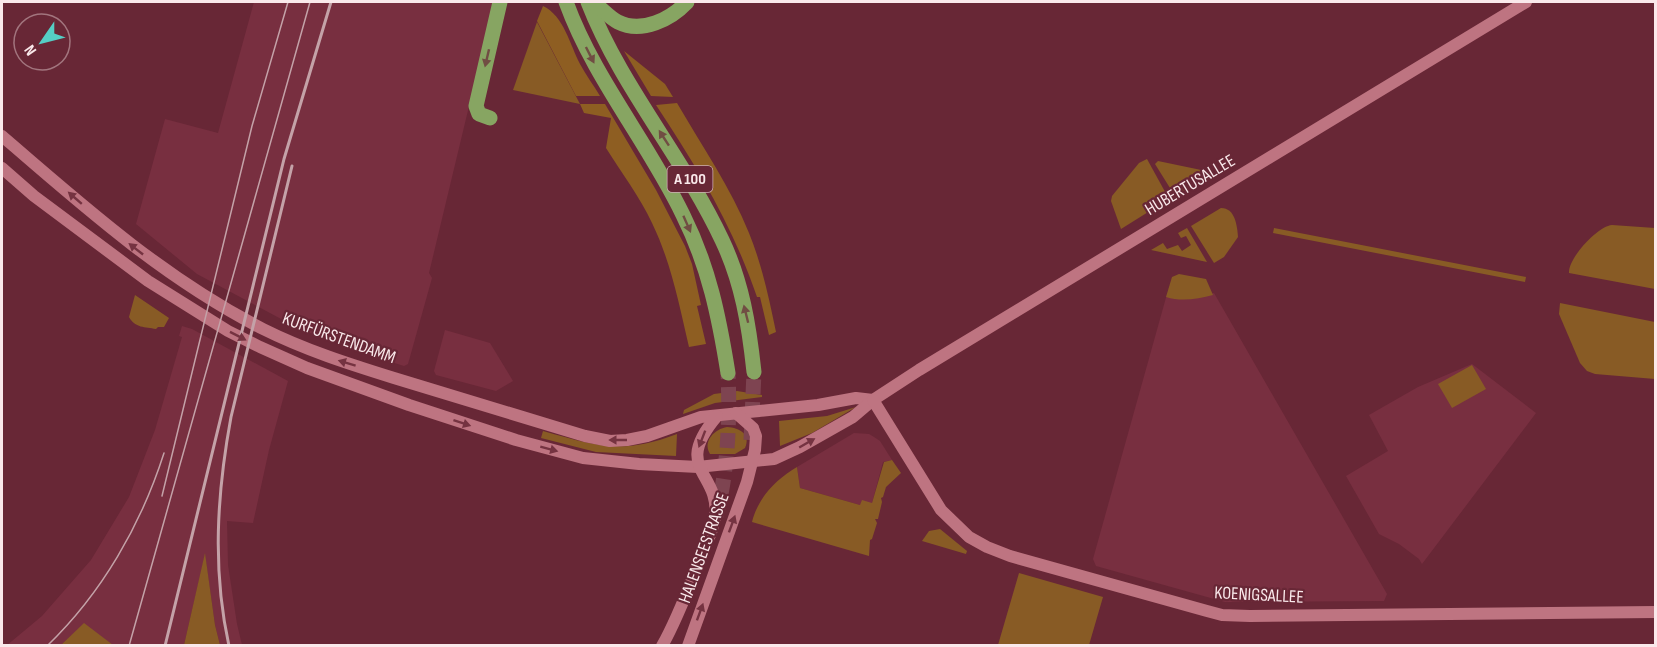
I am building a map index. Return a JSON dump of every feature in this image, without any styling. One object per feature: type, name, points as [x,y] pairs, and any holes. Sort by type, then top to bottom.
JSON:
[{"type":"highway","points":[[490,118],[479,114],[476,106],[500,2]]},
{"type":"highway","name":"A 100","points":[[566,2],[602,78],[666,183],[699,250],[711,284],[720,322],[728,374]]},
{"type":"highway","points":[[590,2],[617,22],[637,26],[658,22],[672,16],[687,2]]},
{"type":"highway","name":"A 100","points":[[590,2],[597,23],[619,68],[684,170],[722,241],[737,278],[748,321],[754,372]]},
{"type":"main road","name":"HUBERTUSALLEE","points":[[698,467],[774,459],[800,447],[853,417],[873,400],[1035,299],[1526,2]]},
{"type":"main road","name":"KURFÜRSTENDAMM","points":[[2,136],[136,249],[193,289],[254,324],[339,361],[434,392],[610,441],[639,438],[701,417],[736,413]]},
{"type":"main road","name":"KURFÜRSTENDAMM","points":[[2,168],[107,251],[188,307],[228,331],[292,362],[409,405],[516,440],[583,458],[698,467]]},
{"type":"main road","points":[[736,413],[818,405],[856,398],[873,400]]},
{"type":"main road","name":"KOENIGSALLEE","points":[[873,400],[935,501],[957,527],[969,537],[1010,556],[1207,611],[1222,615],[1250,616],[1656,612]]},
{"type":"main road","name":"HALENSEESTRASSE","points":[[688,645],[753,462],[756,436],[753,428],[736,413]]},
{"type":"main road","points":[[698,467],[700,439],[717,416]]},
{"type":"main road","name":"HALENSEESTRASSE","points":[[662,645],[687,593],[715,521],[715,502],[698,467]]},
{"type":"shaded area","points":[[254,2],[494,2],[429,273],[432,278],[408,364],[404,366],[300,329],[197,274],[136,224],[165,119],[218,133]]},
{"type":"shaded area","points":[[543,6],[561,24],[580,64],[600,96],[576,96],[537,21]]},
{"type":"shaded area","points":[[537,22],[580,104],[513,90]]},
{"type":"shaded area","points":[[624,51],[665,84],[673,97],[651,96]]},
{"type":"shaded area","points":[[677,103],[725,183],[754,245],[776,332],[769,335],[760,297],[757,297],[737,245],[700,175],[656,105]]},
{"type":"shaded area","points":[[580,104],[605,104],[656,190],[692,264],[701,305],[697,306],[706,344],[689,347],[674,284],[659,238],[642,204],[606,148],[611,118],[584,113]]},
{"type":"shaded area","points":[[1147,159],[1169,199],[1121,229],[1111,201],[1112,196],[1139,163]]},
{"type":"shaded area","points":[[1158,161],[1206,171],[1205,178],[1175,196],[1155,164]]},
{"type":"shaded area","points":[[1221,208],[1232,214],[1238,237],[1224,257],[1214,263],[1191,226]]},
{"type":"shaded area","points":[[1612,225],[1655,228],[1655,289],[1569,273],[1578,251],[1599,231]]},
{"type":"shaded area","points":[[1187,228],[1207,262],[1151,250],[1163,243],[1167,249],[1178,245],[1182,251],[1191,245],[1186,236],[1181,238],[1178,233]]},
{"type":"shaded area","points":[[1274,228],[1526,277],[1525,282],[1273,233]]},
{"type":"shaded area","points":[[1179,274],[1206,279],[1213,295],[1189,299],[1166,297],[1172,277]]},
{"type":"shaded area","points":[[1214,293],[1387,594],[1384,601],[1225,602],[1096,566],[1093,559],[1167,294],[1202,296]]},
{"type":"shaded area","points":[[135,295],[169,318],[164,327],[156,329],[144,327],[131,321],[129,317]]},
{"type":"shaded area","points":[[1560,303],[1655,322],[1655,379],[1595,374],[1587,371],[1580,363],[1559,314]]},
{"type":"shaded area","points":[[182,326],[192,329],[288,381],[269,450],[253,523],[227,521],[228,565],[242,645],[220,645],[205,555],[184,645],[112,645],[84,624],[61,645],[6,646],[42,616],[91,560],[129,497],[155,430],[182,337],[179,336]]},
{"type":"shaded area","points":[[445,330],[490,343],[513,381],[496,391],[436,375],[434,371]]},
{"type":"shaded area","points":[[1472,364],[1536,413],[1422,564],[1419,559],[1399,544],[1379,534],[1346,476],[1388,451],[1369,415],[1418,387]]},
{"type":"shaded area","points":[[1472,365],[1486,389],[1452,408],[1438,384]]},
{"type":"shaded area","points":[[737,391],[762,395],[762,397],[715,403],[683,414],[684,410],[714,394]]},
{"type":"shaded area","points":[[856,407],[812,433],[780,446],[779,421],[827,416]]},
{"type":"shaded area","points":[[727,427],[736,429],[745,435],[747,439],[745,448],[735,454],[710,454],[708,445],[711,436]]},
{"type":"shaded area","points":[[543,431],[579,441],[610,446],[658,441],[677,434],[676,456],[596,452],[541,438]]},
{"type":"shaded area","points":[[854,433],[869,434],[880,441],[892,460],[883,462],[872,503],[860,505],[800,488],[797,467]]},
{"type":"shaded area","points":[[892,460],[901,473],[886,487],[881,498],[878,519],[875,519],[877,523],[870,540],[869,556],[752,522],[758,505],[768,490],[797,467],[800,488],[860,505],[862,500],[872,503],[884,462]]},
{"type":"shaded area","points":[[940,529],[967,551],[966,554],[922,541],[929,531]]},
{"type":"shaded area","points":[[205,553],[220,645],[184,645]]},
{"type":"shaded area","points":[[1019,573],[1103,597],[1089,645],[998,645]]},
{"type":"shaded area","points":[[84,623],[113,645],[61,645]]},
{"type":"tunnel","points":[[751,440],[754,372]]},
{"type":"tunnel","points":[[716,516],[727,445],[728,373]]},
{"type":"tram line","points":[[162,496],[252,126],[288,2]]},
{"type":"tram line","points":[[129,646],[310,2]]},
{"type":"tram line","points":[[47,646],[85,604],[118,557],[144,506],[164,453]]},
{"type":"railway","points":[[165,646],[284,159],[331,2]]},
{"type":"railway","points":[[229,646],[218,560],[222,474],[231,417],[292,166]]}]
